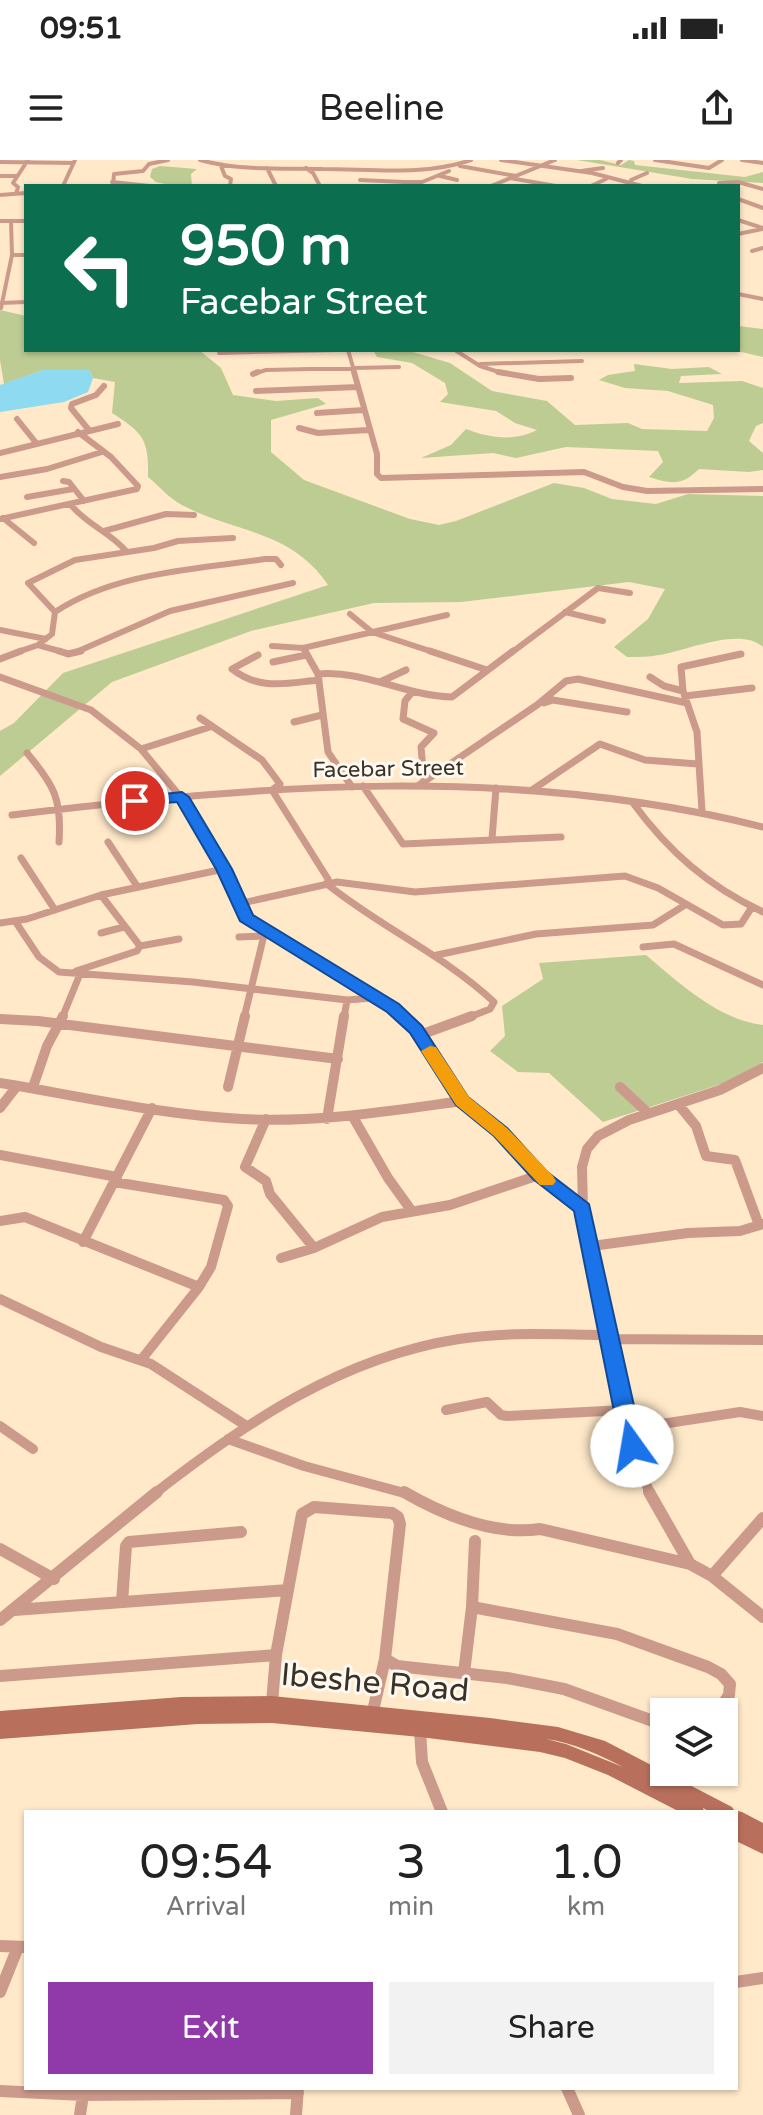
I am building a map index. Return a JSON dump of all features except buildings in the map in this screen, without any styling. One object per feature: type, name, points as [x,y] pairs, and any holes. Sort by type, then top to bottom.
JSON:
[{"type":"main road","name":"Ibeshe Road","points":[[0,1718],[181,1704],[272,1703],[373,1711],[558,1734],[599,1746],[722,1810]]},
{"type":"main road","name":"Ibeshe Road","points":[[0,1732],[198,1717],[272,1716],[420,1730],[566,1751],[614,1770],[692,1810]]},
{"type":"main road","points":[[738,1818],[763,1831]]},
{"type":"main road","points":[[738,1834],[763,1846]]},
{"type":"street","points":[[113,184],[114,174],[143,171],[149,164],[168,160]]},
{"type":"street","points":[[200,160],[221,166],[236,163],[267,168],[281,164],[305,168],[451,168]]},
{"type":"street","points":[[322,160],[328,168]]},
{"type":"street","points":[[366,160],[373,169]]},
{"type":"street","points":[[452,160],[465,163]]},
{"type":"street","points":[[360,180],[406,184],[422,182],[471,160]]},
{"type":"street","points":[[501,160],[631,180],[638,184]]},
{"type":"street","points":[[496,184],[555,160]]},
{"type":"street","points":[[652,160],[709,168],[722,160]]},
{"type":"street","points":[[742,160],[763,163]]},
{"type":"street","points":[[16,194],[18,187],[13,183],[28,161]]},
{"type":"street","points":[[0,162],[74,162],[64,184]]},
{"type":"street","points":[[411,163],[417,170]]},
{"type":"street","points":[[457,165],[546,184]]},
{"type":"street","points":[[221,166],[225,176],[231,179],[230,184]]},
{"type":"street","points":[[578,172],[593,167],[603,168]]},
{"type":"street","points":[[267,168],[267,175],[274,184]]},
{"type":"street","points":[[305,168],[313,173],[319,184]]},
{"type":"street","points":[[356,169],[354,172],[361,184]]},
{"type":"street","points":[[631,180],[647,173]]},
{"type":"street","points":[[0,176],[17,176]]},
{"type":"street","points":[[437,176],[457,180]]},
{"type":"street","points":[[595,184],[604,177]]},
{"type":"street","points":[[719,183],[738,182],[763,189]]},
{"type":"street","points":[[5,202],[3,195],[24,193]]},
{"type":"street","points":[[740,200],[763,208]]},
{"type":"street","points":[[751,203],[763,201]]},
{"type":"street","points":[[0,221],[24,221]]},
{"type":"street","points":[[11,221],[10,265],[1,301],[24,302]]},
{"type":"street","points":[[740,221],[763,228]]},
{"type":"street","points":[[740,234],[763,228]]},
{"type":"street","points":[[752,251],[763,248]]},
{"type":"street","points":[[0,250],[24,255]]},
{"type":"street","points":[[0,265],[10,265]]},
{"type":"street","points":[[0,280],[7,280]]},
{"type":"street","points":[[740,294],[763,299]]},
{"type":"street","points":[[219,353],[258,352]]},
{"type":"street","points":[[349,352],[377,454],[377,474],[381,478],[584,472],[595,473],[612,485],[652,491],[763,489]]},
{"type":"street","points":[[457,352],[502,376],[548,380],[571,378]]},
{"type":"street","points":[[480,364],[582,361]]},
{"type":"street","points":[[536,362],[543,367],[544,378],[548,380]]},
{"type":"street","points":[[253,374],[266,370],[399,367]]},
{"type":"street","points":[[88,429],[71,408],[72,404],[96,395],[104,386]]},
{"type":"street","points":[[256,391],[358,387]]},
{"type":"street","points":[[317,413],[364,410]]},
{"type":"street","points":[[17,419],[37,444]]},
{"type":"street","points":[[0,453],[118,424]]},
{"type":"street","points":[[299,428],[318,433],[368,430]]},
{"type":"street","points":[[2,519],[139,487],[111,457],[78,432]]},
{"type":"street","points":[[0,477],[47,469],[102,452]]},
{"type":"street","points":[[63,481],[69,482],[84,501]]},
{"type":"street","points":[[27,497],[73,489]]},
{"type":"street","points":[[70,504],[85,522],[108,532],[126,551]]},
{"type":"street","points":[[108,532],[166,514],[194,515]]},
{"type":"street","points":[[2,519],[34,543]]},
{"type":"street","points":[[0,659],[38,645],[54,629],[55,612],[29,587],[30,581],[69,562],[148,550],[178,541],[233,538]]},
{"type":"street","points":[[55,612],[72,601],[115,583],[265,559],[276,559],[281,565]]},
{"type":"street","points":[[38,645],[68,654],[77,653],[170,611],[293,583]]},
{"type":"street","points":[[258,655],[232,669],[244,678],[267,687],[340,673],[412,692],[452,697],[598,588],[630,593]]},
{"type":"street","points":[[565,612],[603,621]]},
{"type":"street","points":[[350,614],[372,632],[487,670]]},
{"type":"street","points":[[273,662],[303,650],[447,615]]},
{"type":"street","points":[[0,630],[46,639]]},
{"type":"street","points":[[289,638],[303,650],[318,677],[328,752],[352,787]]},
{"type":"street","points":[[273,649],[303,650]]},
{"type":"street","points":[[702,811],[696,724],[685,697],[683,665],[741,654]]},
{"type":"street","points":[[380,682],[406,670]]},
{"type":"street","points":[[0,677],[91,710],[141,749],[182,797],[224,869],[246,918],[264,934],[393,1008],[420,1035],[462,1101],[500,1132],[539,1175],[583,1209]]},
{"type":"street","points":[[650,677],[685,697]]},
{"type":"street","points":[[422,783],[574,678],[685,697],[752,688]]},
{"type":"street","points":[[412,692],[405,701],[403,719],[434,733],[421,747],[422,783]]},
{"type":"street","points":[[537,705],[553,700],[627,712]]},
{"type":"street","points":[[294,722],[322,715]]},
{"type":"street","points":[[200,718],[262,760],[280,784],[272,790],[315,855],[328,879],[327,884]]},
{"type":"street","points":[[141,749],[210,727]]},
{"type":"street","points":[[532,790],[600,744],[645,760],[698,764]]},
{"type":"street","points":[[27,753],[49,778],[62,808],[59,842]]},
{"type":"street","name":"Facebar Street","points":[[12,815],[182,797],[422,783],[532,790],[702,811],[763,827]]},
{"type":"street","points":[[363,786],[400,842],[414,844],[561,837]]},
{"type":"street","points":[[492,839],[496,788]]},
{"type":"street","points":[[633,803],[650,827],[697,876],[716,890],[763,912]]},
{"type":"street","points":[[108,842],[137,886]]},
{"type":"street","points":[[21,858],[55,910]]},
{"type":"street","points":[[0,923],[137,886],[224,869]]},
{"type":"street","points":[[238,904],[337,882],[415,892],[625,876],[658,888],[729,926],[741,924],[752,907]]},
{"type":"street","points":[[327,884],[395,932],[437,955],[475,982],[494,1002],[493,1006],[420,1035]]},
{"type":"street","points":[[101,895],[140,946]]},
{"type":"street","points":[[437,955],[536,934],[653,925],[685,905]]},
{"type":"street","points":[[15,921],[47,967],[69,974],[347,1000],[374,998]]},
{"type":"street","points":[[101,933],[124,927]]},
{"type":"street","points":[[239,937],[264,934]]},
{"type":"street","points":[[228,1087],[264,934]]},
{"type":"street","points":[[69,974],[137,951],[140,946],[179,939]]},
{"type":"street","points":[[643,947],[674,944],[763,985]]},
{"type":"street","points":[[33,1087],[47,1046],[80,974]]},
{"type":"street","points":[[327,1119],[347,1000]]},
{"type":"street","points":[[0,1019],[338,1059]]},
{"type":"street","points":[[690,1564],[672,1538],[640,1475],[583,1209],[582,1167],[590,1142],[648,1113],[733,1085],[763,1068]]},
{"type":"street","points":[[0,1083],[186,1114],[266,1119],[353,1117],[462,1101]]},
{"type":"street","points":[[0,1108],[17,1086]]},
{"type":"street","points":[[620,1087],[648,1113]]},
{"type":"street","points":[[592,1246],[688,1233],[740,1231],[761,1225],[738,1174],[735,1160],[706,1156],[696,1126],[678,1104]]},
{"type":"street","points":[[83,1242],[152,1108]]},
{"type":"street","points":[[353,1117],[388,1178],[411,1210]]},
{"type":"street","points":[[266,1119],[245,1167],[266,1181],[270,1194],[314,1248]]},
{"type":"street","points":[[0,1155],[228,1202],[211,1267],[199,1287],[141,1360]]},
{"type":"street","points":[[281,1258],[314,1248],[382,1217],[450,1205],[539,1175]]},
{"type":"street","points":[[0,1221],[25,1217],[199,1287]]},
{"type":"street","points":[[0,1299],[120,1356],[141,1360],[245,1425]]},
{"type":"street","points":[[0,1620],[54,1579],[141,1502],[245,1425],[325,1377],[389,1354],[443,1341],[611,1337],[763,1340]]},
{"type":"street","points":[[446,1410],[487,1402],[501,1415],[507,1416],[624,1410]]},
{"type":"street","points":[[629,1429],[740,1412],[763,1416]]},
{"type":"street","points":[[0,1426],[33,1449]]},
{"type":"street","points":[[228,1439],[304,1466],[403,1491],[440,1513],[519,1532],[540,1529],[690,1564],[712,1576],[763,1617]]},
{"type":"street","points":[[272,1703],[276,1655],[302,1514],[307,1508],[392,1513],[398,1517],[400,1524],[385,1659],[373,1711]]},
{"type":"street","points":[[712,1576],[763,1518]]},
{"type":"street","points":[[122,1602],[126,1546],[129,1542],[241,1532]]},
{"type":"street","points":[[464,1673],[472,1607],[475,1541]]},
{"type":"street","points":[[0,1549],[54,1579]]},
{"type":"street","points":[[14,1610],[288,1590]]},
{"type":"street","points":[[472,1607],[557,1619],[636,1638],[721,1674],[730,1683],[726,1698]]},
{"type":"street","points":[[0,1676],[276,1655]]},
{"type":"street","points":[[385,1659],[397,1666],[564,1689],[650,1720]]},
{"type":"street","points":[[420,1730],[419,1740],[429,1787],[441,1810]]},
{"type":"street","points":[[0,1946],[22,1947],[0,1992]]},
{"type":"street","points":[[738,1982],[763,1978]]},
{"type":"street","points":[[568,2090],[579,2115]]},
{"type":"street","points":[[0,2091],[83,2095],[298,2091],[296,2115]]},
{"type":"street","points":[[80,2115],[83,2095]]},
{"type":"green space","points":[[577,160],[600,160],[621,165],[629,160],[634,161],[635,165],[745,177],[763,172],[763,183],[692,179]]},
{"type":"green space","points":[[160,166],[197,169],[191,174],[192,184],[166,184],[150,177],[152,169]]},
{"type":"green space","points":[[0,310],[24,316],[24,352],[201,352],[221,368],[233,395],[276,401],[318,398],[326,404],[271,420],[271,452],[304,480],[410,519],[439,525],[554,483],[584,488],[612,499],[656,504],[688,494],[763,496],[763,647],[753,641],[727,639],[659,655],[627,657],[614,647],[648,619],[665,589],[629,582],[461,602],[374,603],[251,631],[112,682],[0,776],[0,731],[14,723],[63,673],[328,585],[297,553],[261,535],[182,505],[148,477],[147,454],[142,438],[112,413],[115,382],[93,378],[89,370],[43,370],[4,384],[0,360]]},
{"type":"green space","points":[[740,326],[763,329],[763,357],[740,352]]},
{"type":"green space","points":[[374,352],[413,352],[450,363],[492,391],[547,401],[575,425],[628,423],[642,429],[707,431],[714,418],[713,405],[668,391],[625,388],[599,380],[608,375],[635,371],[634,364],[672,369],[709,367],[722,374],[681,376],[679,383],[742,381],[763,388],[763,423],[756,426],[749,441],[763,453],[763,470],[699,469],[682,481],[670,482],[649,477],[663,462],[658,451],[566,447],[516,458],[493,453],[421,458],[451,445],[466,429],[502,437],[537,430],[515,423],[496,411],[440,402],[448,394],[445,383],[412,363],[377,357]]},
{"type":"green space","points":[[646,955],[715,1008],[747,1022],[763,1025],[763,1062],[737,1079],[603,1122],[549,1073],[518,1072],[490,1051],[505,1036],[502,1006],[543,979],[539,963]]},
{"type":"water","points":[[43,370],[89,370],[93,378],[88,392],[64,402],[0,412],[0,385]]},
{"type":"slow traffic","points":[[430,1051],[462,1101],[500,1132],[546,1181]]},
{"type":"route","points":[[135,801],[182,797],[224,869],[246,918],[393,1008],[416,1030],[462,1101],[500,1132],[539,1175],[583,1209],[632,1446]]}]
